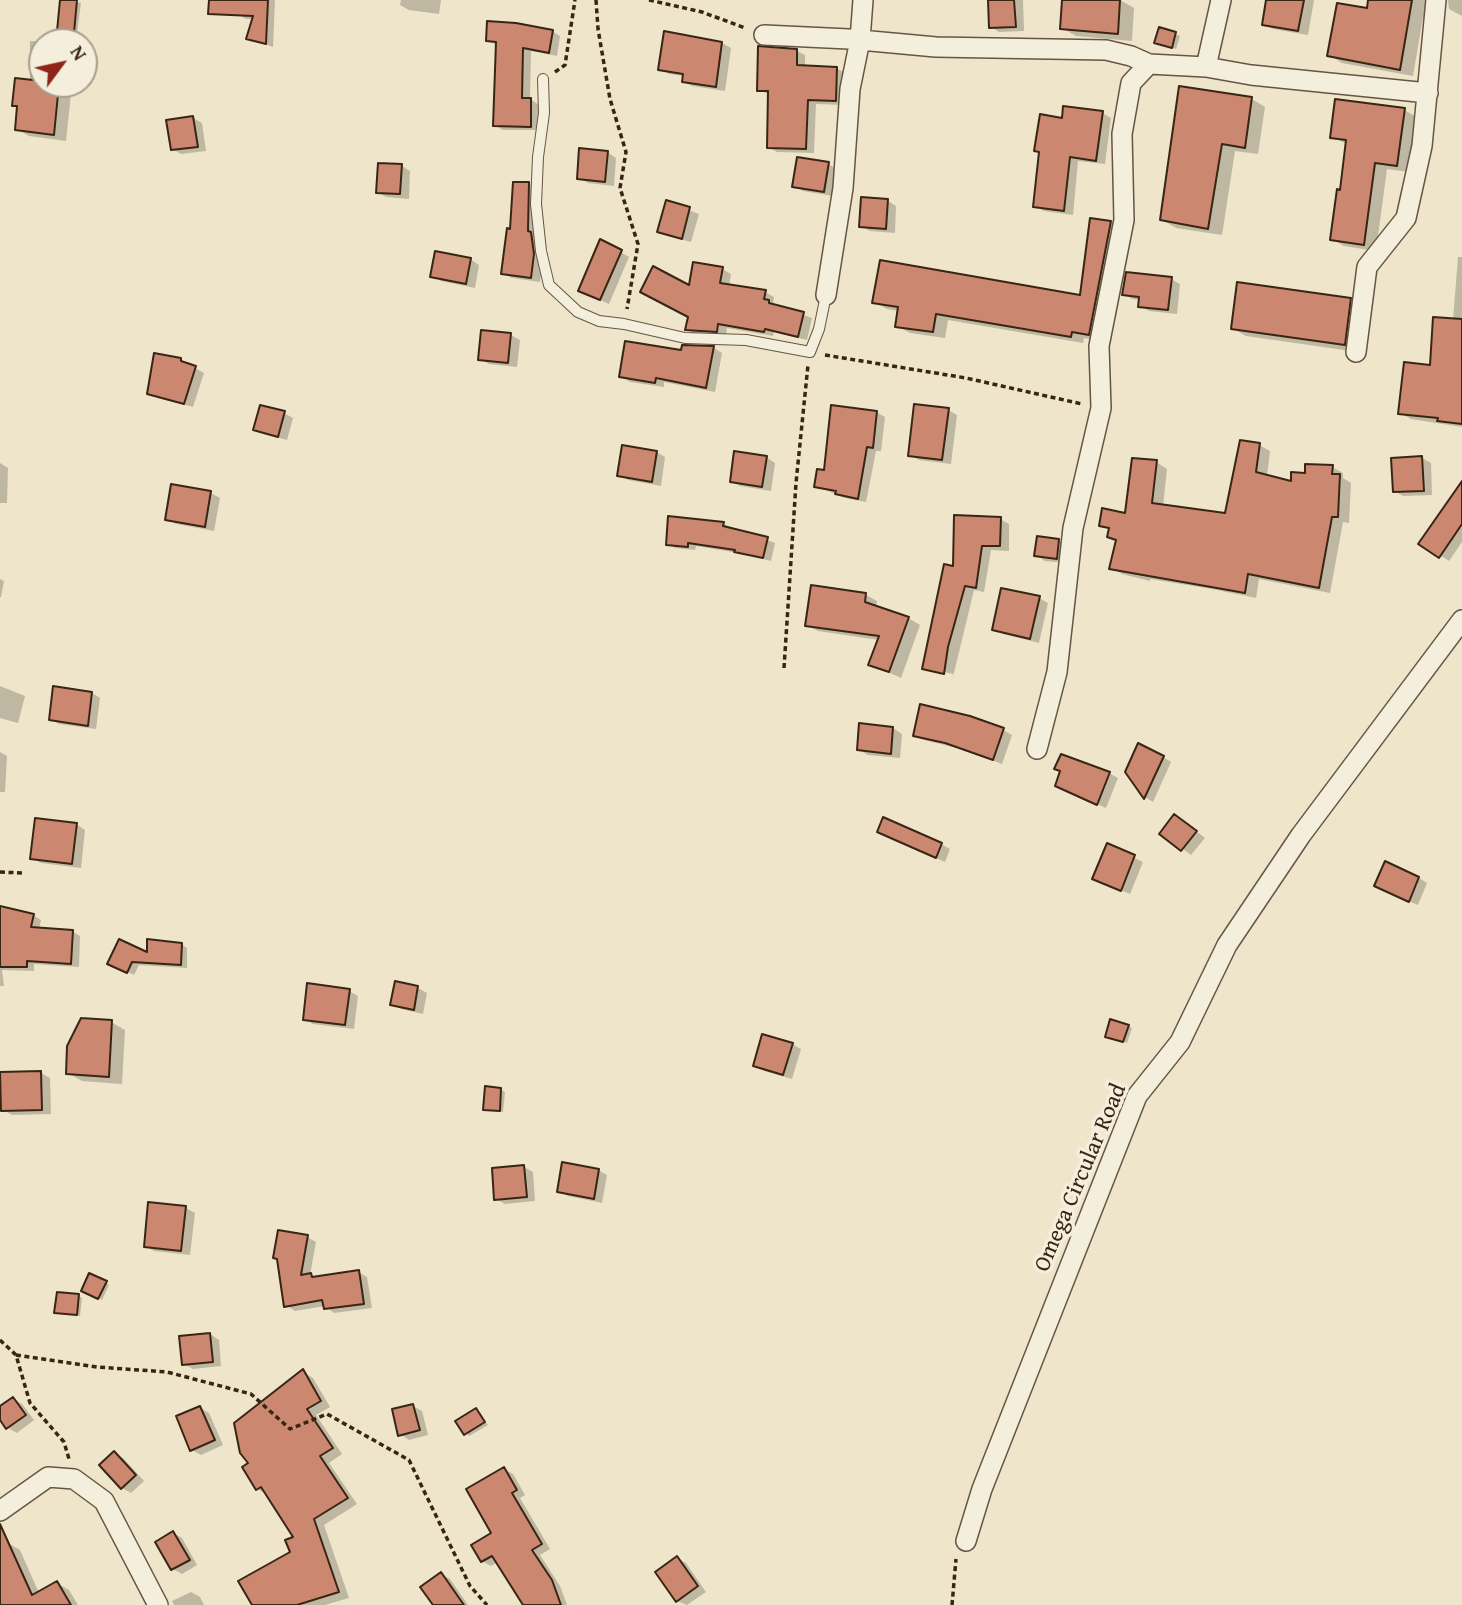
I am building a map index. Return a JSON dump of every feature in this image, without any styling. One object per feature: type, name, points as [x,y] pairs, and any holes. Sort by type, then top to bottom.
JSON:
[{"type":"street","points":[[826,295],[843,188],[850,89],[860,40],[863,0]]},
{"type":"street","points":[[1206,67],[1221,0]]},
{"type":"street","points":[[1356,352],[1367,267],[1406,218],[1422,146],[1436,0]]},
{"type":"street","points":[[764,34],[936,47],[1106,50],[1149,64],[1206,67],[1251,75],[1428,93]]},
{"type":"street","points":[[1037,749],[1057,672],[1073,528],[1101,408],[1099,346],[1124,220],[1122,134],[1131,83],[1149,64]]},
{"type":"street","name":"Omega Circular Road","points":[[966,1541],[982,1489],[1137,1096],[1180,1042],[1227,945],[1301,835],[1462,620]]},
{"type":"street","points":[[0,1511],[48,1478],[74,1479],[104,1501],[158,1605]]},
{"type":"lane","points":[[543,79],[544,113],[538,157],[536,204],[541,251],[549,285],[578,312],[599,321],[685,338],[746,340],[810,352],[819,329],[826,295]]},
{"type":"path","points":[[543,79],[565,65],[575,0]]},
{"type":"path","points":[[596,0],[610,99],[626,152],[620,188],[638,244],[624,324]]},
{"type":"path","points":[[649,0],[702,12],[764,34]]},
{"type":"path","points":[[784,668],[796,483],[810,352],[966,377],[1101,408]]},
{"type":"path","points":[[0,872],[22,873]]},
{"type":"path","points":[[0,1340],[16,1355],[30,1403],[65,1442],[74,1479]]},
{"type":"path","points":[[16,1355],[97,1367],[167,1372],[251,1394],[290,1429],[327,1414],[409,1460],[470,1586],[487,1605]]},
{"type":"path","points":[[951,1605],[954,1562]]},
{"type":"building","points":[[60,0],[77,0],[74,28],[57,28]]},
{"type":"building","points":[[209,0],[268,0],[266,44],[246,39],[253,16],[208,14]]},
{"type":"building","points":[[988,0],[1014,0],[1016,27],[989,28]]},
{"type":"building","points":[[1062,0],[1120,0],[1118,34],[1060,29]]},
{"type":"building","points":[[1266,0],[1304,0],[1298,31],[1262,25]]},
{"type":"building","points":[[1368,0],[1412,0],[1400,70],[1327,56],[1337,3],[1367,8]]},
{"type":"building","points":[[487,21],[553,30],[549,53],[523,48],[522,98],[531,98],[531,127],[493,126],[496,42],[486,41]]},
{"type":"building","points":[[1159,27],[1176,32],[1172,48],[1154,43]]},
{"type":"building","points":[[664,31],[722,42],[716,87],[682,82],[683,74],[658,70]]},
{"type":"building","points":[[758,46],[797,49],[797,65],[837,67],[836,101],[808,100],[806,149],[767,148],[768,91],[757,91]]},
{"type":"building","points":[[15,78],[28,79],[28,98],[58,98],[54,135],[15,130],[17,106],[12,106]]},
{"type":"building","points":[[1179,86],[1252,97],[1245,148],[1222,144],[1208,229],[1160,220]]},
{"type":"building","points":[[1335,99],[1405,108],[1397,166],[1375,163],[1364,245],[1330,240],[1346,140],[1330,138]]},
{"type":"building","points":[[1063,106],[1103,111],[1096,161],[1070,157],[1064,211],[1033,207],[1039,152],[1034,151],[1040,114],[1062,118]]},
{"type":"building","points":[[193,116],[198,147],[171,150],[166,120]]},
{"type":"building","points":[[579,148],[608,151],[605,182],[577,179]]},
{"type":"building","points":[[797,157],[829,162],[824,192],[792,187]]},
{"type":"building","points":[[378,163],[402,164],[400,194],[376,193]]},
{"type":"building","points":[[513,182],[529,182],[528,231],[531,232],[534,254],[531,278],[501,274],[507,228],[510,229]]},
{"type":"building","points":[[861,197],[888,199],[886,229],[859,227]]},
{"type":"building","points":[[666,200],[690,207],[682,239],[657,232]]},
{"type":"building","points":[[1090,218],[1111,221],[1089,335],[1072,332],[1071,337],[936,314],[933,332],[895,327],[898,307],[872,303],[880,260],[1080,295]]},
{"type":"building","points":[[600,239],[622,250],[600,300],[578,291]]},
{"type":"building","points":[[435,251],[471,258],[466,284],[430,277]]},
{"type":"building","points":[[693,262],[723,267],[720,283],[766,290],[764,299],[769,300],[769,303],[804,312],[798,337],[765,329],[764,332],[718,324],[717,332],[685,330],[688,317],[640,292],[653,266],[689,285]]},
{"type":"building","points":[[1126,272],[1172,277],[1168,310],[1138,307],[1139,297],[1122,295]]},
{"type":"building","points":[[1237,282],[1351,298],[1345,345],[1231,329]]},
{"type":"building","points":[[1433,317],[1462,319],[1462,424],[1437,421],[1438,418],[1398,414],[1404,362],[1430,365]]},
{"type":"building","points":[[481,330],[511,333],[508,363],[478,360]]},
{"type":"building","points":[[625,341],[681,350],[682,345],[714,346],[706,388],[656,378],[655,383],[619,377]]},
{"type":"building","points":[[154,353],[181,358],[181,361],[196,366],[184,404],[147,394]]},
{"type":"building","points":[[914,404],[949,408],[942,460],[908,456]]},
{"type":"building","points":[[260,405],[285,411],[278,437],[253,430]]},
{"type":"building","points":[[831,405],[877,411],[873,448],[867,447],[858,499],[814,487],[817,469],[824,470]]},
{"type":"building","points":[[1240,440],[1260,443],[1256,472],[1291,481],[1291,472],[1305,473],[1305,464],[1333,465],[1332,474],[1340,474],[1338,517],[1332,517],[1319,588],[1248,574],[1245,593],[1109,569],[1116,540],[1107,537],[1109,528],[1099,526],[1102,508],[1125,513],[1132,458],[1157,460],[1152,503],[1225,513]]},
{"type":"building","points":[[622,445],[657,451],[652,482],[617,476]]},
{"type":"building","points":[[734,451],[767,456],[762,487],[730,482]]},
{"type":"building","points":[[1422,456],[1424,491],[1393,492],[1391,458]]},
{"type":"building","points":[[1462,481],[1462,524],[1439,558],[1418,544]]},
{"type":"building","points":[[171,484],[211,491],[205,527],[165,520]]},
{"type":"building","points":[[954,515],[1001,517],[1000,546],[982,546],[976,588],[965,586],[948,647],[944,674],[922,669],[944,564],[953,566]]},
{"type":"building","points":[[668,516],[724,522],[723,526],[768,537],[763,558],[734,552],[735,550],[688,543],[688,547],[666,545]]},
{"type":"building","points":[[1037,536],[1059,539],[1057,559],[1034,556]]},
{"type":"building","points":[[811,585],[866,593],[865,602],[909,617],[889,672],[868,665],[879,636],[805,626]]},
{"type":"building","points":[[1001,588],[1040,596],[1030,639],[992,630]]},
{"type":"building","points":[[53,686],[92,692],[88,726],[49,720]]},
{"type":"building","points":[[920,704],[970,716],[1004,728],[993,760],[945,743],[913,736]]},
{"type":"building","points":[[859,723],[893,727],[891,754],[857,750]]},
{"type":"building","points":[[1138,743],[1164,756],[1144,799],[1125,772]]},
{"type":"building","points":[[1061,754],[1110,772],[1097,805],[1055,786],[1060,771],[1054,769]]},
{"type":"building","points":[[1174,814],[1197,831],[1181,851],[1159,834]]},
{"type":"building","points":[[883,817],[942,843],[936,858],[877,832]]},
{"type":"building","points":[[35,818],[77,823],[72,864],[30,859]]},
{"type":"building","points":[[1107,843],[1135,855],[1121,891],[1092,879]]},
{"type":"building","points":[[1385,861],[1419,877],[1409,902],[1374,886]]},
{"type":"building","points":[[0,906],[34,914],[31,927],[73,930],[71,964],[27,961],[27,967],[0,967]]},
{"type":"building","points":[[119,939],[147,952],[147,939],[182,943],[181,965],[132,962],[127,973],[107,964]]},
{"type":"building","points":[[395,981],[418,986],[414,1010],[390,1005]]},
{"type":"building","points":[[307,983],[350,989],[345,1025],[303,1020]]},
{"type":"building","points":[[81,1018],[112,1020],[109,1077],[66,1074],[67,1046]]},
{"type":"building","points":[[1110,1019],[1129,1025],[1123,1042],[1105,1037]]},
{"type":"building","points":[[762,1034],[793,1043],[783,1075],[753,1066]]},
{"type":"building","points":[[41,1071],[42,1110],[1,1111],[0,1072]]},
{"type":"building","points":[[485,1086],[501,1088],[500,1111],[483,1110]]},
{"type":"building","points":[[562,1162],[599,1169],[594,1199],[557,1192]]},
{"type":"building","points":[[524,1165],[527,1197],[494,1200],[492,1168]]},
{"type":"building","points":[[148,1202],[186,1206],[181,1251],[144,1247]]},
{"type":"building","points":[[278,1230],[308,1235],[301,1275],[311,1273],[312,1277],[359,1270],[364,1304],[324,1309],[322,1300],[284,1307],[277,1259],[273,1258]]},
{"type":"building","points":[[89,1273],[107,1281],[98,1299],[81,1291]]},
{"type":"building","points":[[57,1292],[79,1294],[77,1315],[54,1313]]},
{"type":"building","points":[[210,1333],[213,1362],[182,1365],[179,1336]]},
{"type":"building","points":[[303,1369],[321,1401],[307,1409],[333,1448],[320,1456],[348,1498],[314,1519],[339,1592],[297,1605],[252,1605],[238,1581],[290,1552],[285,1540],[293,1537],[261,1487],[256,1490],[242,1467],[248,1463],[240,1453],[234,1423]]},
{"type":"building","points":[[13,1397],[26,1415],[6,1429],[0,1420],[0,1406]]},
{"type":"building","points":[[413,1404],[420,1430],[398,1436],[392,1409]]},
{"type":"building","points":[[200,1406],[215,1440],[190,1451],[176,1416]]},
{"type":"building","points":[[476,1408],[485,1422],[464,1435],[455,1421]]},
{"type":"building","points":[[114,1451],[136,1475],[121,1489],[99,1465]]},
{"type":"building","points":[[504,1467],[517,1490],[512,1493],[542,1544],[532,1550],[552,1580],[561,1605],[523,1605],[492,1556],[481,1562],[471,1545],[491,1533],[466,1489]]},
{"type":"building","points":[[0,1524],[32,1595],[57,1581],[71,1605],[0,1605]]},
{"type":"building","points":[[173,1531],[190,1560],[171,1570],[155,1542]]},
{"type":"building","points":[[677,1556],[698,1586],[676,1602],[655,1572]]},
{"type":"building","points":[[441,1572],[464,1605],[433,1605],[420,1587]]}]
